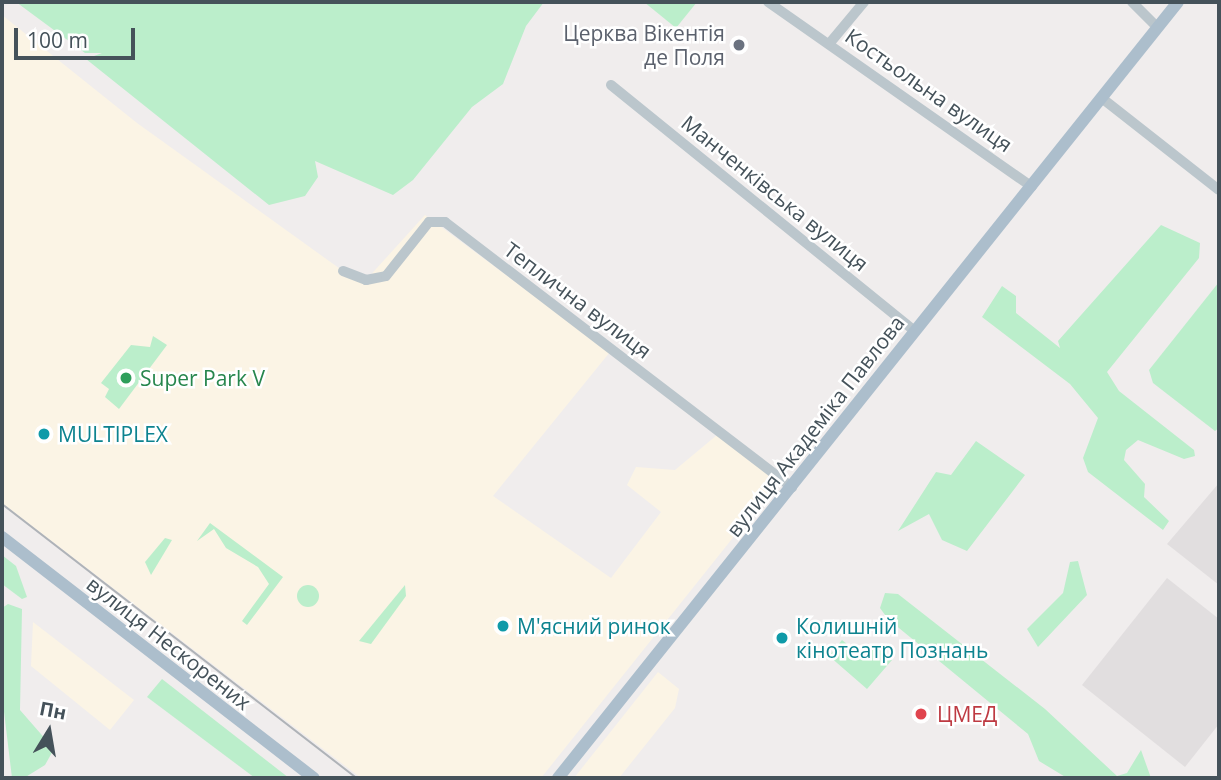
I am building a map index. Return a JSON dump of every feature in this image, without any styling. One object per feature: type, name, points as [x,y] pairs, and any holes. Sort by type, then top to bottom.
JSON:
[{"type":"main road","name":"вулиця Академіка Павлова","points":[[558,778],[1178,2]]},
{"type":"main road","name":"вулиця Нескорених","points":[[2,537],[314,778]]},
{"type":"street","name":"Костьольна вулиця","points":[[768,2],[1032,187]]},
{"type":"street","points":[[829,44],[864,2]]},
{"type":"street","points":[[1132,2],[1157,27]]},
{"type":"street","name":"Манченківська вулиця","points":[[611,85],[915,331]]},
{"type":"street","points":[[1103,99],[1219,190]]},
{"type":"street","name":"Теплична вулиця","points":[[343,271],[366,280],[386,276],[429,222],[445,222],[792,487]]},
{"type":"shaded area","points":[[2,15],[137,123],[343,271],[366,280],[425,215],[610,352],[493,496],[611,578],[661,512],[627,485],[636,467],[675,470],[717,435],[779,480],[541,778],[361,778],[2,503]]},
{"type":"shaded area","points":[[1219,483],[1219,585],[1167,544]]},
{"type":"shaded area","points":[[1167,578],[1219,619],[1219,724],[1185,767],[1082,685]]},
{"type":"shaded area","points":[[33,622],[134,700],[110,730],[31,666]]},
{"type":"shaded area","points":[[658,672],[679,689],[675,708],[619,778],[574,778]]},
{"type":"green space","points":[[16,2],[544,2],[526,26],[503,84],[472,107],[413,180],[393,195],[315,161],[318,177],[305,196],[269,205],[86,59],[102,53],[85,53]]},
{"type":"green space","points":[[644,2],[697,2],[676,28]]},
{"type":"green space","points":[[1161,225],[1200,243],[1199,258],[1107,372],[1119,391],[1194,450],[1195,456],[1184,459],[1138,440],[1126,450],[1124,460],[1145,484],[1144,497],[1169,521],[1163,530],[1088,472],[1083,458],[1098,418],[1070,384],[982,317],[1002,286],[1016,296],[1016,313],[1060,348],[1058,341]]},
{"type":"green space","points":[[1219,282],[1219,428],[1215,431],[1153,383],[1149,370]]},
{"type":"green space","name":"Super Park V","points":[[153,336],[167,345],[119,409],[105,397],[109,389],[101,383],[131,345],[150,347]]},
{"type":"green space","points":[[976,441],[1025,475],[967,551],[942,540],[929,514],[898,531],[936,472],[951,475]]},
{"type":"green space","points":[[210,523],[283,577],[247,625],[242,621],[269,584],[258,567],[226,548],[214,529],[197,541]]},
{"type":"green space","points":[[165,538],[172,540],[151,575],[145,562]]},
{"type":"green space","points":[[2,555],[16,566],[27,597],[22,599],[2,584]]},
{"type":"green space","points":[[1078,561],[1087,595],[1038,647],[1027,629],[1063,593],[1070,562]]},
{"type":"green space","points":[[308,585],[316,588],[319,596],[316,604],[308,607],[300,604],[297,596],[300,588]]},
{"type":"green space","points":[[405,585],[406,596],[371,644],[359,641]]},
{"type":"green space","points":[[885,593],[898,594],[1045,709],[1117,776],[1127,773],[1141,750],[1151,778],[1067,778],[1039,761],[1028,734],[888,619],[880,608]]},
{"type":"green space","points":[[8,604],[22,609],[20,710],[54,749],[45,765],[24,778],[12,778],[2,695],[2,608]]},
{"type":"green space","points":[[842,640],[863,657],[874,645],[892,660],[867,689],[829,656]]},
{"type":"green space","points":[[162,679],[289,778],[255,778],[147,697]]},
{"type":"tram line","points":[[2,504],[356,778]]},
{"type":"place","name":"Церква Вікентія де Поля","points":[[739,45]]},
{"type":"place","name":"Super Park V","points":[[126,378]]},
{"type":"place","name":"MULTIPLEX","points":[[44,434]]},
{"type":"place","name":"М'ясний ринок","points":[[503,626]]},
{"type":"place","name":"Колишній кінотеатр Познань","points":[[782,638]]},
{"type":"place","name":"ЦМЕД","points":[[921,714]]}]
